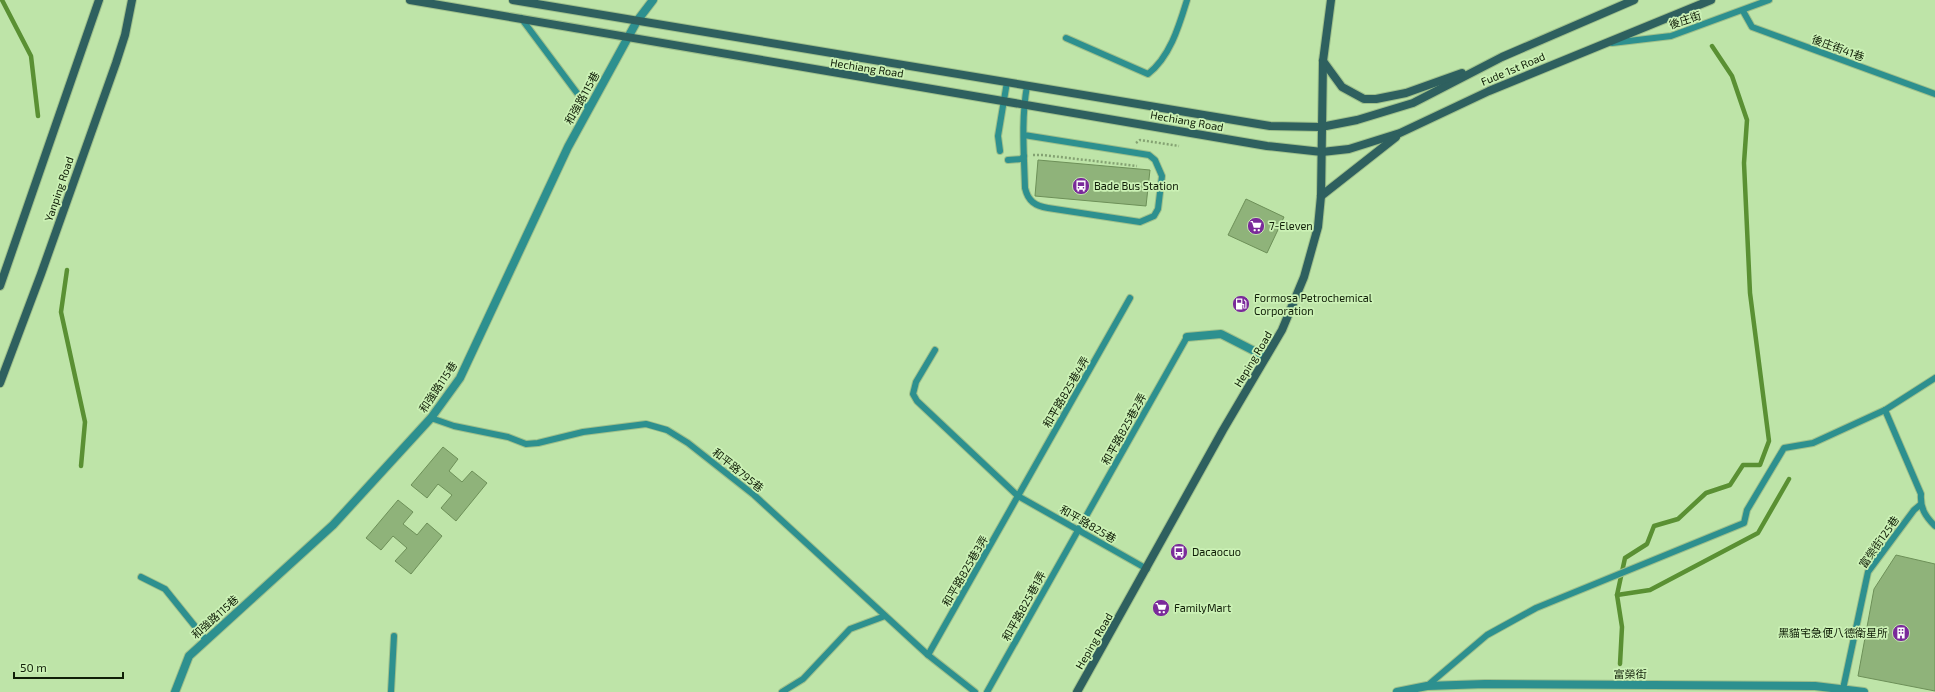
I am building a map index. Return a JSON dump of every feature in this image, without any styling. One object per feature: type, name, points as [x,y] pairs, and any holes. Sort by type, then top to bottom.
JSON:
[{"type":"street","points":[[0,286],[99,0]]},
{"type":"street","name":"Yanping Road","points":[[0,383],[44,267],[116,63],[125,35],[132,0]]},
{"type":"street","name":"Hechiang Road","points":[[410,0],[1003,102],[1267,146],[1322,152]]},
{"type":"street","name":"Hechiang Road","points":[[512,0],[1270,126],[1321,127]]},
{"type":"street","name":"和強路115巷","points":[[175,692],[189,656],[333,525],[431,418],[460,378],[568,147],[637,21],[653,0]]},
{"type":"street","name":"Heping Road","points":[[1077,692],[1220,437],[1282,330],[1304,277],[1318,227],[1321,196],[1323,61],[1331,0]]},
{"type":"street","name":"Fude 1st Road","points":[[1321,127],[1357,120],[1413,103],[1502,57],[1634,0]]},
{"type":"street","name":"Fude 1st Road","points":[[1322,152],[1350,149],[1400,133],[1489,91],[1711,0]]},
{"type":"street","points":[[1323,61],[1342,88],[1364,99],[1376,99],[1406,93],[1502,57]]},
{"type":"street","points":[[1321,196],[1400,133]]},
{"type":"street","points":[[1187,337],[1221,334],[1266,357]]},
{"type":"street","name":"富榮街","points":[[1397,692],[1427,686],[1496,688],[1733,685],[1815,686],[1864,692]]},
{"type":"lane","points":[[1066,38],[1148,74],[1156,67],[1177,34],[1188,0]]},
{"type":"lane","name":"後庄街","points":[[1603,44],[1671,36],[1769,0]]},
{"type":"lane","name":"後庄街41巷","points":[[1742,11],[1752,27],[1935,94]]},
{"type":"lane","points":[[521,18],[589,109]]},
{"type":"lane","points":[[1000,151],[998,136],[1006,82]]},
{"type":"lane","points":[[1024,135],[1149,155],[1155,160],[1162,176],[1158,209],[1154,216],[1140,222],[1042,207],[1034,204],[1027,196],[1024,156],[1024,135],[1024,105],[1027,86]]},
{"type":"lane","points":[[1008,160],[1021,159],[1024,156]]},
{"type":"lane","name":"和平路825巷4弄","points":[[1018,496],[1130,298]]},
{"type":"lane","name":"和平路825巷2弄","points":[[1078,530],[1187,337]]},
{"type":"lane","name":"和平路825巷","points":[[935,350],[916,382],[913,394],[917,401],[1018,496],[1147,569]]},
{"type":"lane","points":[[1427,686],[1487,635],[1536,608],[1744,523],[1747,510],[1784,448],[1813,443],[1885,410],[1935,378]]},
{"type":"lane","points":[[1885,410],[1921,494],[1920,505],[1928,519],[1935,526]]},
{"type":"lane","name":"和平路795巷","points":[[431,418],[454,426],[508,437],[526,444],[538,443],[583,432],[646,424],[668,430],[688,443],[754,495],[928,655],[974,692]]},
{"type":"lane","name":"和平路825巷3弄","points":[[928,655],[1018,496]]},
{"type":"lane","name":"富榮街125巷","points":[[1843,690],[1868,572],[1914,510],[1920,505]]},
{"type":"lane","name":"和平路825巷1弄","points":[[987,692],[1078,530]]},
{"type":"lane","points":[[140,577],[165,589],[206,640]]},
{"type":"lane","points":[[782,692],[803,679],[850,629],[885,616]]},
{"type":"lane","points":[[392,692],[394,636]]},
{"type":"building","points":[[1038,160],[1150,170],[1146,206],[1035,196]]},
{"type":"building","name":"7-Eleven","points":[[1246,199],[1284,217],[1267,253],[1228,235]]},
{"type":"building","points":[[443,447],[458,459],[449,471],[462,482],[472,471],[487,483],[456,521],[441,508],[452,495],[438,484],[427,498],[411,485]]},
{"type":"building","points":[[398,500],[413,512],[403,524],[417,535],[427,523],[442,536],[411,574],[395,561],[407,548],[393,536],[381,550],[366,538]]},
{"type":"building","name":"黑貓宅急便八德衛星所","points":[[1896,555],[1935,564],[1935,691],[1858,676],[1874,589]]},
{"type":"waterway","points":[[2,0],[31,56],[38,116]]},
{"type":"waterway","points":[[1620,664],[1622,627],[1617,595],[1625,558],[1647,544],[1654,526],[1678,519],[1706,493],[1730,485],[1743,465],[1760,465],[1769,441],[1750,293],[1744,163],[1747,120],[1732,76],[1712,46]]},
{"type":"waterway","points":[[67,270],[61,312],[85,422],[81,466]]},
{"type":"waterway","points":[[1617,595],[1650,590],[1758,533],[1789,479]]},
{"type":"place","name":"Bade Bus Station","points":[[1081,186]]},
{"type":"place","name":"7-Eleven","points":[[1256,226]]},
{"type":"place","name":"Formosa Petrochemical Corporation","points":[[1241,304]]},
{"type":"place","name":"Dacaocuo","points":[[1179,552]]},
{"type":"place","name":"FamilyMart","points":[[1161,608]]},
{"type":"place","name":"黑貓宅急便八德衛星所","points":[[1901,633]]}]
